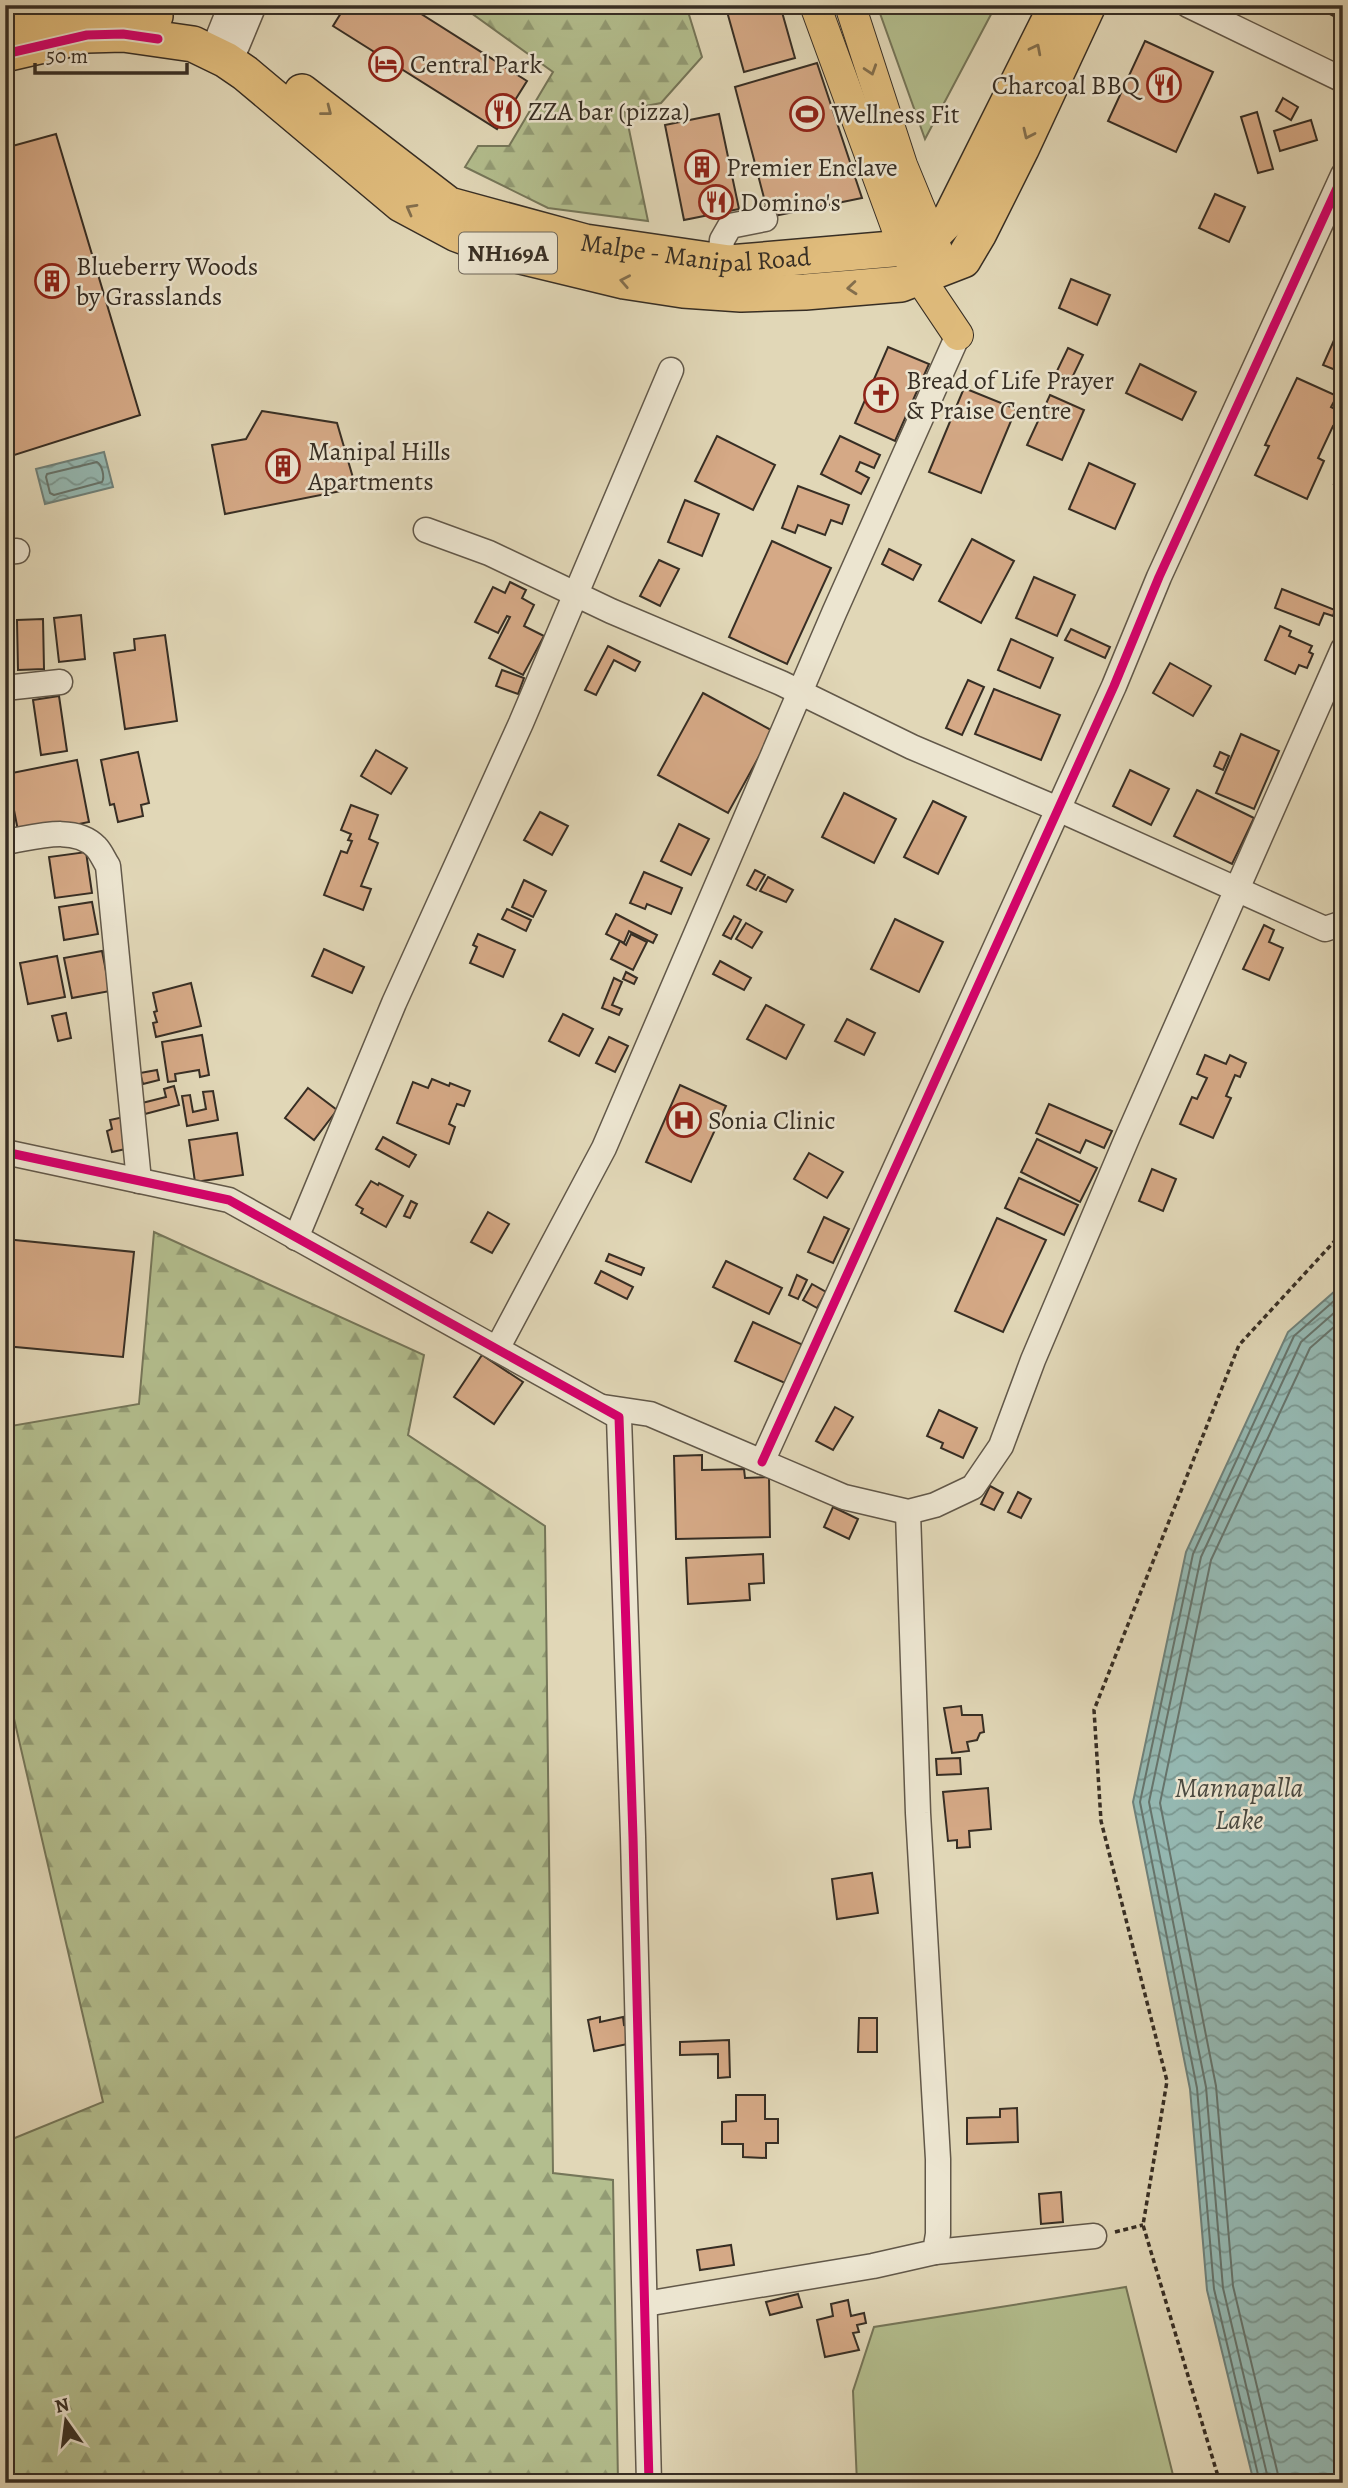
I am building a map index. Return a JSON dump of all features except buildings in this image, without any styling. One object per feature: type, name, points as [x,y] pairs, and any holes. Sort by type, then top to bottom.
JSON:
[{"type":"highway","points":[[925,257],[951,217],[1057,5]]},
{"type":"highway","name":"Malpe - Manipal Road","points":[[5,22],[94,10],[132,11],[229,29],[304,93],[449,205],[585,242],[729,263],[925,257],[962,260],[979,233],[1088,5]]},
{"type":"highway","name":"Malpe - Manipal Road","points":[[5,54],[87,35],[123,34],[193,44],[226,60],[401,204],[457,234],[512,254],[624,281],[683,290],[741,294],[901,284],[925,257]]},
{"type":"main road","points":[[815,5],[881,187],[925,257]]},
{"type":"main road","points":[[850,5],[902,165],[925,257],[958,335]]},
{"type":"street","points":[[229,29],[254,5]]},
{"type":"street","points":[[1188,5],[1343,80]]},
{"type":"street","points":[[762,1462],[1114,685],[1159,577],[1343,175]]},
{"type":"street","points":[[720,261],[722,240],[730,226],[765,219]]},
{"type":"street","points":[[497,1349],[604,1148],[800,692],[958,335]]},
{"type":"street","points":[[296,1238],[394,1003],[521,723],[671,370]]},
{"type":"street","points":[[426,530],[489,553],[576,595],[800,692],[912,747],[1058,809],[1325,929],[1343,923]]},
{"type":"street","points":[[600,1406],[650,1414],[844,1497],[908,1512],[935,1505],[974,1487],[1001,1446],[1033,1360],[1128,1136],[1343,649]]},
{"type":"street","points":[[5,688],[60,682]]},
{"type":"street","points":[[5,842],[62,834],[83,838],[97,848],[108,866],[139,1181]]},
{"type":"street","points":[[5,1152],[229,1200],[619,1417],[649,2483]]},
{"type":"street","points":[[908,1512],[918,1813],[938,2159],[938,2234],[935,2252]]},
{"type":"street","points":[[645,2304],[873,2266],[935,2252],[1094,2236]]},
{"type":"path","points":[[1220,2483],[1143,2225],[1167,2081],[1101,1821],[1094,1710],[1239,1345],[1343,1232]]},
{"type":"path","points":[[1094,2236],[1143,2225]]},
{"type":"green space","points":[[460,5],[686,5],[702,57],[661,103],[625,110],[648,221],[548,208],[465,167],[478,146],[509,146],[553,72]]},
{"type":"green space","points":[[877,5],[996,5],[925,139]]},
{"type":"green space","points":[[154,1232],[424,1355],[408,1435],[545,1526],[553,2173],[613,2180],[618,2483],[5,2483],[5,2142],[103,2102],[5,1680],[5,1427],[139,1404]]},
{"type":"green space","points":[[1126,2287],[1175,2483],[857,2483],[853,2391],[874,2327]]},
{"type":"water","points":[[104,452],[113,487],[45,504],[36,469]]},
{"type":"water","name":"Mannapalla Lake","points":[[1343,1284],[1343,2483],[1254,2483],[1207,2290],[1190,2089],[1133,1802],[1186,1552],[1288,1332]]},
{"type":"cycle path","points":[[5,54],[87,35],[123,34],[158,39]]},
{"type":"cycle path","points":[[762,1462],[1114,686],[1159,577],[1343,175]]},
{"type":"cycle path","points":[[5,1152],[229,1200],[619,1417],[633,1837],[649,2483]]},
{"type":"place","name":"Central Park","points":[[386,64]]},
{"type":"place","name":"Charcoal BBQ","points":[[1164,85]]},
{"type":"place","name":"ZZA bar (pizza)","points":[[503,111]]},
{"type":"place","name":"Wellness Fit","points":[[807,114]]},
{"type":"place","name":"Premier Enclave","points":[[702,167]]},
{"type":"place","name":"Domino's","points":[[716,202]]},
{"type":"place","name":"Blueberry Woods by Grasslands","points":[[52,281]]},
{"type":"place","name":"Bread of Life Prayer & Praise Centre","points":[[881,395]]},
{"type":"place","name":"Manipal Hills Apartments","points":[[283,466]]},
{"type":"place","name":"Sonia Clinic","points":[[684,1120]]}]
